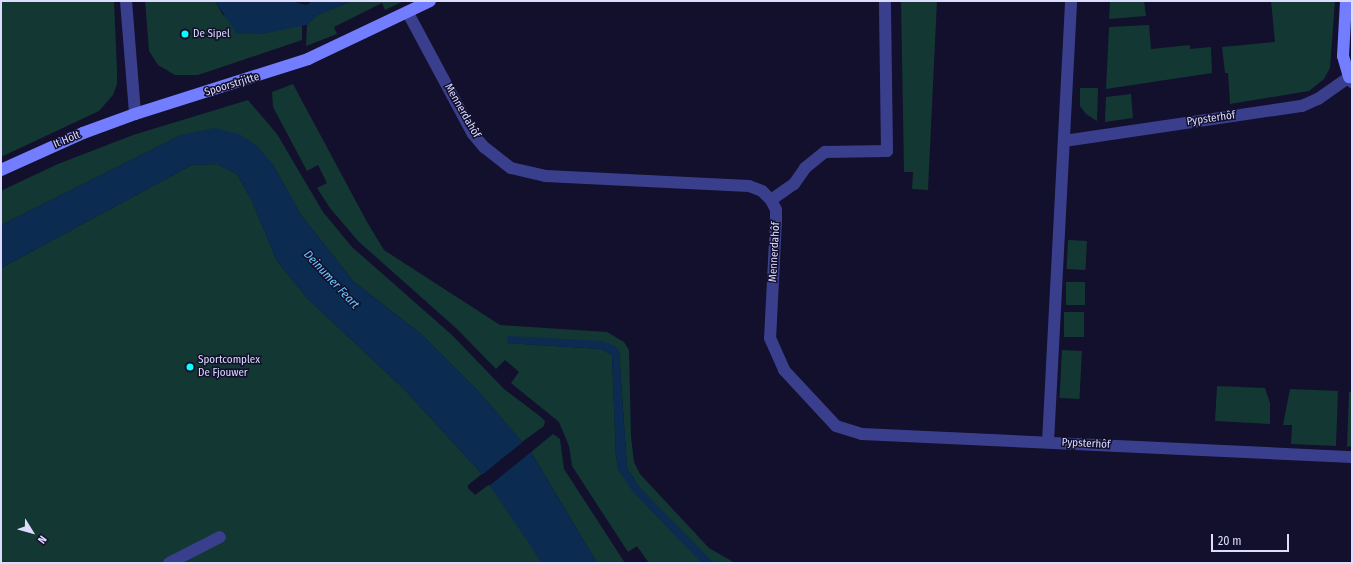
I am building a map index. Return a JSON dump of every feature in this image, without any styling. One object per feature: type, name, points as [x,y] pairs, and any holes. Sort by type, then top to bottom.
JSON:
[{"type":"street","points":[[126,1],[135,114]]},
{"type":"street","name":"Spoorstrjitte","points":[[135,114],[274,71],[339,45],[408,13],[430,1]]},
{"type":"street","points":[[771,200],[794,184],[804,168],[824,152],[887,151],[885,1]]},
{"type":"street","name":"Pypsterhôf","points":[[1071,1],[1048,442],[1352,457]]},
{"type":"street","points":[[1346,1],[1343,56],[1350,80]]},
{"type":"street","name":"Mennerdahôf","points":[[408,13],[473,134],[484,147],[511,168],[546,176],[749,186],[762,191],[771,200],[776,210],[770,338],[780,365],[826,418],[836,426],[862,434],[1048,442]]},
{"type":"street","name":"Pypsterhôf","points":[[1064,141],[1302,106],[1318,99],[1350,80]]},
{"type":"street","name":"It Holt","points":[[1,170],[83,133],[135,114]]},
{"type":"street","points":[[169,563],[220,537]]},
{"type":"green space","points":[[1,1],[114,1],[117,84],[113,95],[99,111],[1,157]]},
{"type":"green space","points":[[145,1],[215,1],[223,15],[260,34],[302,25],[302,40],[198,75],[175,75],[158,65],[149,51]]},
{"type":"green space","points":[[352,1],[404,1],[385,10],[382,3],[334,27],[337,34],[306,46],[307,25],[317,15]]},
{"type":"green space","points":[[901,1],[937,1],[928,190],[912,189],[913,172],[904,172]]},
{"type":"green space","points":[[1110,1],[1144,1],[1146,16],[1109,19]]},
{"type":"green space","points":[[1271,1],[1335,1],[1330,68],[1324,79],[1309,91],[1230,104],[1228,73],[1225,73],[1222,47],[1275,42]]},
{"type":"green space","points":[[1149,25],[1151,49],[1190,45],[1190,49],[1211,47],[1212,73],[1106,89],[1109,27]]},
{"type":"green space","points":[[293,84],[367,222],[384,250],[500,325],[607,332],[624,342],[629,350],[631,436],[634,462],[640,474],[709,548],[735,563],[714,563],[707,558],[639,487],[627,468],[619,351],[613,345],[507,343],[601,349],[612,355],[616,457],[619,471],[702,563],[649,563],[637,546],[628,552],[572,466],[569,446],[559,422],[511,383],[519,372],[505,360],[496,369],[457,329],[358,241],[330,208],[317,188],[327,183],[318,165],[307,171],[273,107],[272,92]]},
{"type":"green space","points":[[1080,88],[1098,88],[1097,121],[1086,114],[1080,106]]},
{"type":"green space","points":[[1131,94],[1133,118],[1105,122],[1106,97]]},
{"type":"green space","points":[[248,100],[277,134],[323,212],[352,247],[452,335],[504,389],[541,417],[545,421],[544,426],[522,442],[480,393],[421,334],[353,281],[301,215],[272,163],[181,135],[1,225],[1,191],[58,164],[133,135]]},
{"type":"green space","name":"Sportcomplex De Fjouwer","points":[[217,164],[237,174],[251,199],[277,261],[308,299],[404,389],[482,474],[468,485],[468,488],[475,495],[491,483],[542,563],[1,563],[1,268],[192,165]]},
{"type":"green space","points":[[1068,240],[1087,241],[1085,270],[1066,269]]},
{"type":"green space","points":[[1066,282],[1085,282],[1085,305],[1066,305]]},
{"type":"green space","points":[[1064,312],[1084,312],[1084,337],[1064,337]]},
{"type":"green space","points":[[1062,350],[1082,351],[1079,399],[1059,398]]},
{"type":"green space","points":[[1217,386],[1265,388],[1270,403],[1270,424],[1215,421]]},
{"type":"green space","points":[[1290,389],[1338,391],[1336,446],[1291,444],[1292,425],[1283,425]]},
{"type":"green space","points":[[1349,392],[1352,392],[1352,446],[1347,447]]},
{"type":"green space","points":[[553,434],[560,439],[564,469],[625,563],[597,563],[531,452]]},
{"type":"water","points":[[215,1],[289,1],[307,5],[312,1],[352,1],[317,15],[307,25],[260,34],[237,34]]},
{"type":"water","name":"Deinumer Feart","points":[[214,128],[239,134],[256,145],[272,163],[301,215],[353,281],[421,334],[480,393],[531,452],[597,563],[542,563],[482,474],[404,389],[308,299],[277,261],[251,199],[237,174],[217,164],[192,165],[1,268],[1,225],[181,135]]},
{"type":"water","points":[[508,336],[602,341],[613,345],[619,351],[627,468],[639,487],[714,563],[702,563],[633,492],[619,471],[616,457],[612,355],[601,349],[507,343]]},
{"type":"pier","points":[[524,441],[532,451],[489,486],[481,476]]},
{"type":"place","name":"De Sipel","points":[[185,34]]},
{"type":"place","name":"Sportcomplex De Fjouwer","points":[[190,367]]}]
